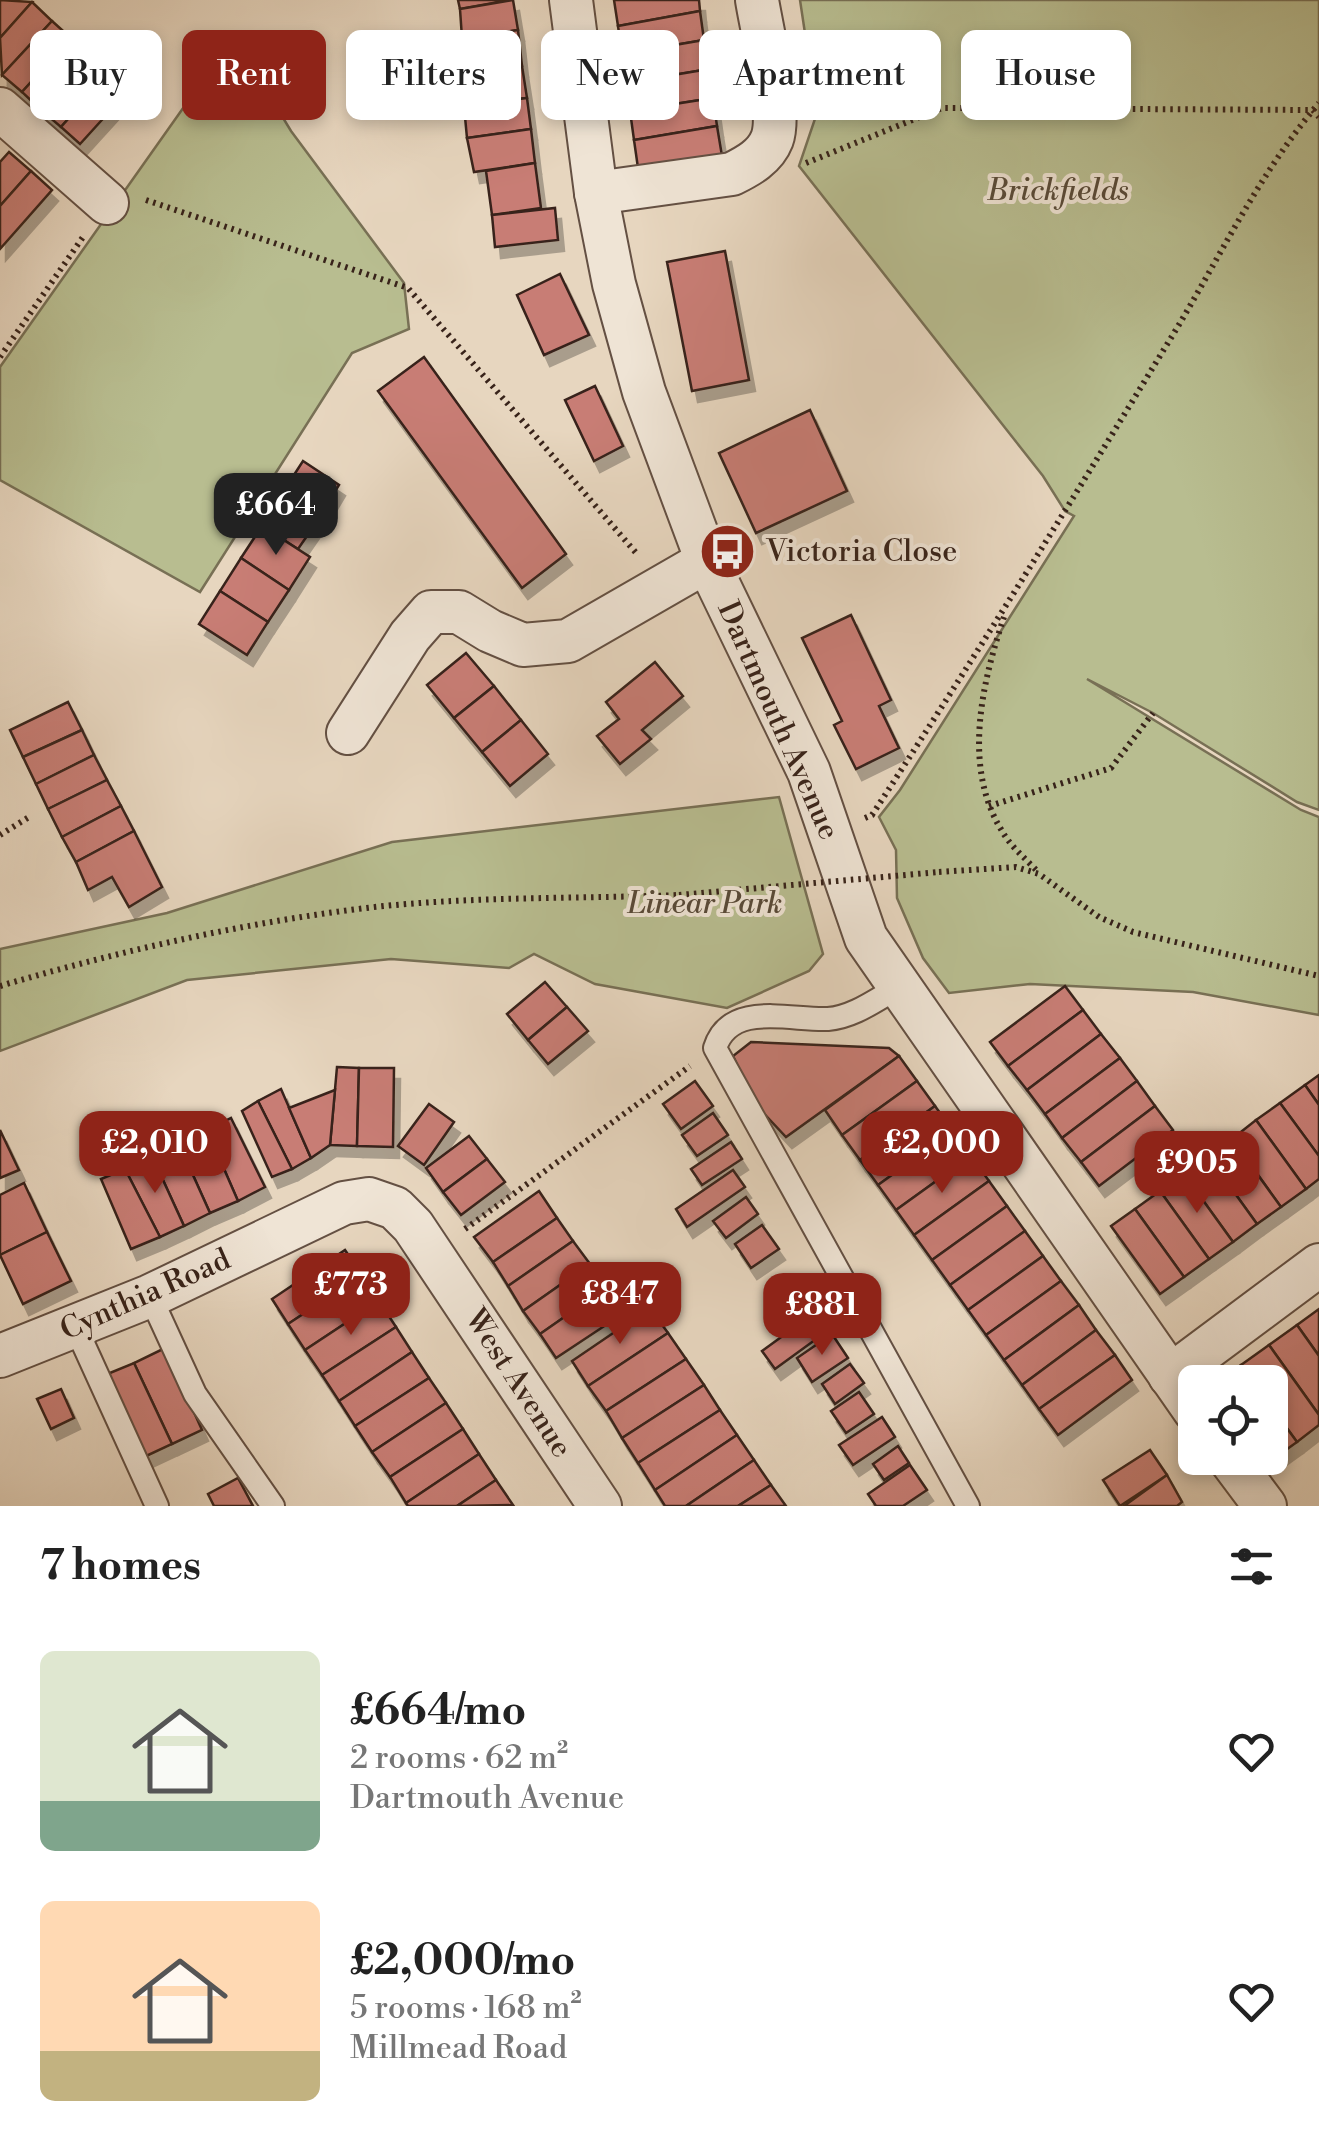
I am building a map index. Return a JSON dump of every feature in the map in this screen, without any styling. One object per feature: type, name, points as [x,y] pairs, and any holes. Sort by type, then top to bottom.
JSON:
[{"type":"street","name":"Dartmouth Avenue","points":[[572,0],[596,193],[614,284],[644,392],[707,561],[808,772],[866,938],[1178,1387]]},
{"type":"street","points":[[596,193],[732,174],[764,152],[772,139],[776,119],[757,0]]},
{"type":"street","points":[[0,109],[107,203]]},
{"type":"street","name":"Dartmouth Avenue","points":[[348,733],[410,636],[431,612],[459,612],[523,645],[568,641],[707,561]]},
{"type":"street","name":"West Avenue","points":[[344,1204],[369,1199],[395,1208],[413,1226],[600,1506]]},
{"type":"street","name":"Cynthia Road","points":[[2,1351],[150,1296],[344,1204]]},
{"type":"street","points":[[1170,1376],[1319,1265]]},
{"type":"street","points":[[1241,1475],[1264,1506]]},
{"type":"lane","points":[[899,986],[854,1013],[829,1019],[756,1016],[731,1025],[715,1048],[968,1506]]},
{"type":"lane","points":[[150,1296],[195,1394],[274,1506]]},
{"type":"lane","points":[[75,1326],[157,1506]]},
{"type":"path","points":[[831,831],[872,815],[1008,606],[1207,280],[1264,174],[1316,113],[1319,103]]},
{"type":"path","points":[[764,152],[799,166],[942,108],[1316,113]]},
{"type":"path","points":[[0,356],[107,203],[128,194],[408,288],[664,585]]},
{"type":"path","points":[[1008,606],[990,658],[981,709],[980,758],[989,806],[1004,834],[1039,874],[1099,916],[1133,932],[1319,976]]},
{"type":"path","points":[[989,806],[1111,768],[1153,713]]},
{"type":"path","points":[[0,835],[29,816]]},
{"type":"path","points":[[0,986],[108,954],[368,908],[679,895],[991,866],[1016,867],[1039,874]]},
{"type":"path","points":[[452,1237],[715,1048]]},
{"type":"green space","name":"Brickfields","points":[[800,0],[1319,0],[1319,810],[1297,802],[1153,713],[1087,679],[1301,810],[1319,817],[1319,1015],[1193,992],[1030,984],[949,993],[923,958],[897,898],[896,850],[879,817],[1074,516],[1065,511],[1043,476],[799,166],[815,120],[941,120],[941,30],[805,30]]},
{"type":"green space","points":[[182,110],[182,120],[284,120],[404,283],[409,329],[352,353],[200,592],[0,480],[0,367]]},
{"type":"green space","name":"Linear Park","points":[[779,797],[823,954],[809,971],[727,1008],[595,984],[534,954],[509,968],[391,959],[187,980],[0,1051],[0,949],[167,913],[392,842]]},
{"type":"building","points":[[0,0],[32,2],[0,38]]},
{"type":"building","points":[[458,0],[510,0],[460,9]]},
{"type":"building","points":[[513,0],[518,30],[461,30],[460,9]]},
{"type":"building","points":[[614,0],[699,0],[700,11],[618,26]]},
{"type":"building","points":[[32,2],[52,21],[44,30],[30,30],[30,45],[2,75],[0,38]]},
{"type":"building","points":[[700,11],[703,30],[699,30],[699,41],[679,44],[679,30],[619,30],[618,26]]},
{"type":"building","points":[[52,21],[62,30],[44,30]]},
{"type":"building","points":[[699,41],[699,71],[679,74],[679,44]]},
{"type":"building","points":[[30,45],[30,83],[22,92],[2,75]]},
{"type":"building","points":[[521,66],[527,98],[521,99]]},
{"type":"building","points":[[699,71],[699,100],[679,103],[679,74]]},
{"type":"building","points":[[30,83],[30,100],[22,92]]},
{"type":"building","points":[[527,98],[531,129],[467,138],[465,120],[521,120],[521,99]]},
{"type":"building","points":[[699,100],[699,120],[716,120],[717,126],[634,140],[631,120],[679,120],[679,103]]},
{"type":"building","points":[[67,120],[102,120],[80,144],[61,127]]},
{"type":"building","points":[[717,126],[722,156],[638,168],[634,140]]},
{"type":"building","points":[[531,129],[535,163],[474,172],[467,138]]},
{"type":"building","points":[[9,152],[31,171],[0,206],[0,162]]},
{"type":"building","points":[[535,163],[541,208],[492,215],[486,171]]},
{"type":"building","points":[[31,171],[52,190],[0,249],[0,206]]},
{"type":"building","points":[[555,208],[558,240],[495,247],[492,215]]},
{"type":"building","points":[[725,251],[749,380],[692,391],[667,262]]},
{"type":"building","points":[[560,274],[589,335],[544,355],[517,295]]},
{"type":"building","points":[[424,357],[566,554],[522,588],[378,391]]},
{"type":"building","points":[[595,386],[623,446],[594,461],[565,400]]},
{"type":"building","points":[[810,410],[847,491],[756,533],[719,453]]},
{"type":"building","points":[[303,461],[339,485],[318,520],[281,495]]},
{"type":"building","points":[[281,495],[318,520],[298,549],[262,526]]},
{"type":"building","points":[[262,526],[310,557],[289,590],[241,558]]},
{"type":"building","points":[[241,558],[289,590],[268,622],[220,591]]},
{"type":"building","points":[[220,591],[268,622],[247,655],[199,624]]},
{"type":"building","points":[[851,615],[891,700],[879,706],[899,748],[856,769],[834,725],[842,721],[802,638]]},
{"type":"building","points":[[466,653],[494,686],[454,718],[427,685]]},
{"type":"building","points":[[655,662],[683,696],[642,730],[651,739],[620,764],[597,736],[619,719],[606,702]]},
{"type":"building","points":[[494,686],[521,720],[482,752],[454,718]]},
{"type":"building","points":[[68,702],[82,730],[23,757],[10,730]]},
{"type":"building","points":[[521,720],[548,754],[510,786],[482,752]]},
{"type":"building","points":[[82,730],[94,755],[36,784],[23,757]]},
{"type":"building","points":[[94,755],[107,780],[48,809],[36,784]]},
{"type":"building","points":[[107,780],[121,806],[62,837],[48,809]]},
{"type":"building","points":[[121,806],[134,831],[76,862],[62,837]]},
{"type":"building","points":[[134,831],[162,887],[129,907],[112,877],[88,890],[76,862]]},
{"type":"building","points":[[545,982],[567,1007],[528,1040],[507,1014]]},
{"type":"building","points":[[1065,986],[1083,1010],[1008,1066],[990,1042]]},
{"type":"building","points":[[567,1007],[588,1031],[548,1064],[528,1040]]},
{"type":"building","points":[[1083,1010],[1101,1034],[1027,1090],[1008,1066]]},
{"type":"building","points":[[1101,1034],[1120,1058],[1045,1114],[1027,1090]]},
{"type":"building","points":[[751,1042],[889,1048],[899,1056],[786,1137],[756,1105],[733,1056]]},
{"type":"building","points":[[899,1056],[917,1081],[842,1135],[825,1110]]},
{"type":"building","points":[[1120,1058],[1137,1081],[1062,1138],[1045,1114]]},
{"type":"building","points":[[337,1067],[359,1068],[357,1146],[330,1145]]},
{"type":"building","points":[[359,1068],[394,1068],[393,1147],[357,1146]]},
{"type":"building","points":[[1319,1075],[1319,1105],[1305,1085]]},
{"type":"building","points":[[695,1081],[713,1106],[681,1129],[663,1104]]},
{"type":"building","points":[[917,1081],[935,1106],[860,1160],[842,1135]]},
{"type":"building","points":[[1137,1081],[1155,1106],[1081,1162],[1062,1138]]},
{"type":"building","points":[[1305,1085],[1319,1105],[1319,1156],[1280,1103]]},
{"type":"building","points":[[281,1089],[311,1158],[292,1169],[258,1101]]},
{"type":"building","points":[[335,1090],[330,1145],[311,1158],[289,1108]]},
{"type":"building","points":[[258,1101],[292,1169],[272,1177],[242,1111]]},
{"type":"building","points":[[1280,1103],[1319,1156],[1319,1179],[1306,1189],[1256,1120]]},
{"type":"building","points":[[429,1104],[454,1122],[424,1165],[398,1146]]},
{"type":"building","points":[[935,1106],[953,1131],[878,1185],[860,1160]]},
{"type":"building","points":[[1155,1106],[1173,1130],[1099,1186],[1081,1162]]},
{"type":"building","points":[[713,1113],[728,1135],[697,1156],[682,1135]]},
{"type":"building","points":[[231,1118],[265,1187],[238,1201],[207,1130]]},
{"type":"building","points":[[1256,1120],[1306,1189],[1281,1207],[1232,1139]]},
{"type":"building","points":[[0,1130],[19,1170],[0,1178]]},
{"type":"building","points":[[207,1130],[238,1201],[210,1213],[179,1144]]},
{"type":"building","points":[[953,1131],[971,1156],[896,1210],[878,1185]]},
{"type":"building","points":[[469,1136],[487,1159],[443,1192],[426,1168]]},
{"type":"building","points":[[1232,1139],[1281,1207],[1257,1224],[1208,1156]]},
{"type":"building","points":[[731,1142],[742,1159],[702,1185],[691,1169]]},
{"type":"building","points":[[179,1144],[210,1213],[184,1226],[152,1156]]},
{"type":"building","points":[[152,1156],[184,1226],[160,1237],[125,1169]]},
{"type":"building","points":[[971,1156],[989,1181],[914,1235],[896,1210]]},
{"type":"building","points":[[1208,1156],[1257,1224],[1233,1242],[1184,1174]]},
{"type":"building","points":[[487,1159],[505,1182],[461,1215],[443,1192]]},
{"type":"building","points":[[125,1169],[160,1237],[131,1249],[101,1179]]},
{"type":"building","points":[[733,1170],[745,1187],[687,1227],[676,1209]]},
{"type":"building","points":[[1184,1174],[1233,1242],[1209,1259],[1160,1191]]},
{"type":"building","points":[[989,1181],[1007,1206],[932,1260],[914,1235]]},
{"type":"building","points":[[24,1183],[47,1232],[0,1255],[0,1195]]},
{"type":"building","points":[[539,1191],[557,1218],[493,1262],[474,1237]]},
{"type":"building","points":[[1160,1191],[1209,1259],[1184,1277],[1135,1209]]},
{"type":"building","points":[[746,1197],[758,1214],[726,1238],[713,1221]]},
{"type":"building","points":[[1007,1206],[1025,1231],[950,1285],[932,1260]]},
{"type":"building","points":[[1135,1209],[1184,1277],[1160,1294],[1111,1226]]},
{"type":"building","points":[[557,1218],[573,1241],[508,1286],[493,1262]]},
{"type":"building","points":[[762,1225],[779,1249],[751,1268],[735,1244]]},
{"type":"building","points":[[1025,1231],[1043,1256],[968,1310],[950,1285]]},
{"type":"building","points":[[47,1232],[71,1281],[23,1304],[0,1255]]},
{"type":"building","points":[[573,1241],[590,1264],[523,1311],[508,1286]]},
{"type":"building","points":[[345,1250],[362,1275],[288,1324],[272,1299]]},
{"type":"building","points":[[1043,1256],[1061,1281],[986,1335],[968,1310]]},
{"type":"building","points":[[590,1264],[606,1288],[540,1334],[523,1311]]},
{"type":"building","points":[[362,1275],[379,1301],[305,1350],[288,1324]]},
{"type":"building","points":[[1061,1281],[1079,1305],[1004,1360],[986,1335]]},
{"type":"building","points":[[802,1283],[815,1303],[781,1328],[767,1309]]},
{"type":"building","points":[[606,1288],[624,1313],[556,1358],[540,1334]]},
{"type":"building","points":[[379,1301],[396,1327],[322,1375],[305,1350]]},
{"type":"building","points":[[1079,1305],[1096,1330],[1022,1385],[1004,1360]]},
{"type":"building","points":[[650,1308],[668,1333],[588,1386],[572,1361]]},
{"type":"building","points":[[1319,1309],[1319,1356],[1297,1325]]},
{"type":"building","points":[[817,1311],[830,1329],[775,1369],[762,1351]]},
{"type":"building","points":[[1297,1325],[1319,1356],[1319,1415],[1288,1372],[1288,1365],[1283,1365],[1269,1345]]},
{"type":"building","points":[[396,1327],[412,1352],[339,1401],[322,1375]]},
{"type":"building","points":[[1096,1330],[1115,1355],[1039,1409],[1022,1385]]},
{"type":"building","points":[[668,1333],[686,1359],[606,1411],[588,1386]]},
{"type":"building","points":[[832,1334],[848,1358],[812,1382],[797,1358]]},
{"type":"building","points":[[1269,1345],[1283,1365],[1241,1365]]},
{"type":"building","points":[[165,1348],[202,1430],[172,1444],[134,1363]]},
{"type":"building","points":[[412,1352],[429,1378],[355,1426],[339,1401]]},
{"type":"building","points":[[1115,1355],[1132,1380],[1058,1435],[1039,1409]]},
{"type":"building","points":[[686,1359],[704,1385],[622,1438],[606,1411]]},
{"type":"building","points":[[134,1363],[172,1444],[144,1457],[105,1375]]},
{"type":"building","points":[[850,1364],[864,1383],[835,1404],[822,1384]]},
{"type":"building","points":[[1288,1372],[1319,1415],[1319,1425],[1297,1442],[1288,1430]]},
{"type":"building","points":[[429,1378],[446,1403],[372,1452],[355,1426]]},
{"type":"building","points":[[704,1385],[720,1410],[638,1463],[622,1438]]},
{"type":"building","points":[[61,1389],[74,1418],[51,1429],[37,1399]]},
{"type":"building","points":[[859,1392],[874,1414],[846,1433],[831,1411]]},
{"type":"building","points":[[446,1403],[463,1429],[390,1477],[372,1452]]},
{"type":"building","points":[[720,1410],[737,1435],[655,1490],[638,1463]]},
{"type":"building","points":[[882,1417],[895,1437],[853,1465],[839,1445]]},
{"type":"building","points":[[463,1429],[479,1454],[406,1503],[390,1477]]},
{"type":"building","points":[[1288,1430],[1297,1442],[1288,1448]]},
{"type":"building","points":[[737,1435],[754,1460],[686,1506],[665,1506],[655,1490]]},
{"type":"building","points":[[898,1446],[909,1463],[884,1480],[873,1464]]},
{"type":"building","points":[[1150,1450],[1167,1475],[1120,1506],[1103,1480]]},
{"type":"building","points":[[479,1454],[496,1480],[457,1506],[408,1506],[406,1503]]},
{"type":"building","points":[[754,1460],[771,1485],[738,1506],[686,1506]]},
{"type":"building","points":[[910,1465],[927,1490],[903,1506],[876,1506],[868,1494]]},
{"type":"building","points":[[1167,1475],[1182,1502],[1177,1506],[1124,1506]]},
{"type":"building","points":[[238,1478],[253,1506],[214,1506],[208,1494]]},
{"type":"building","points":[[496,1480],[513,1505],[457,1506]]},
{"type":"building","points":[[771,1485],[786,1506],[738,1506]]},
{"type":"place","name":"Victoria Close","points":[[727,551]]}]
